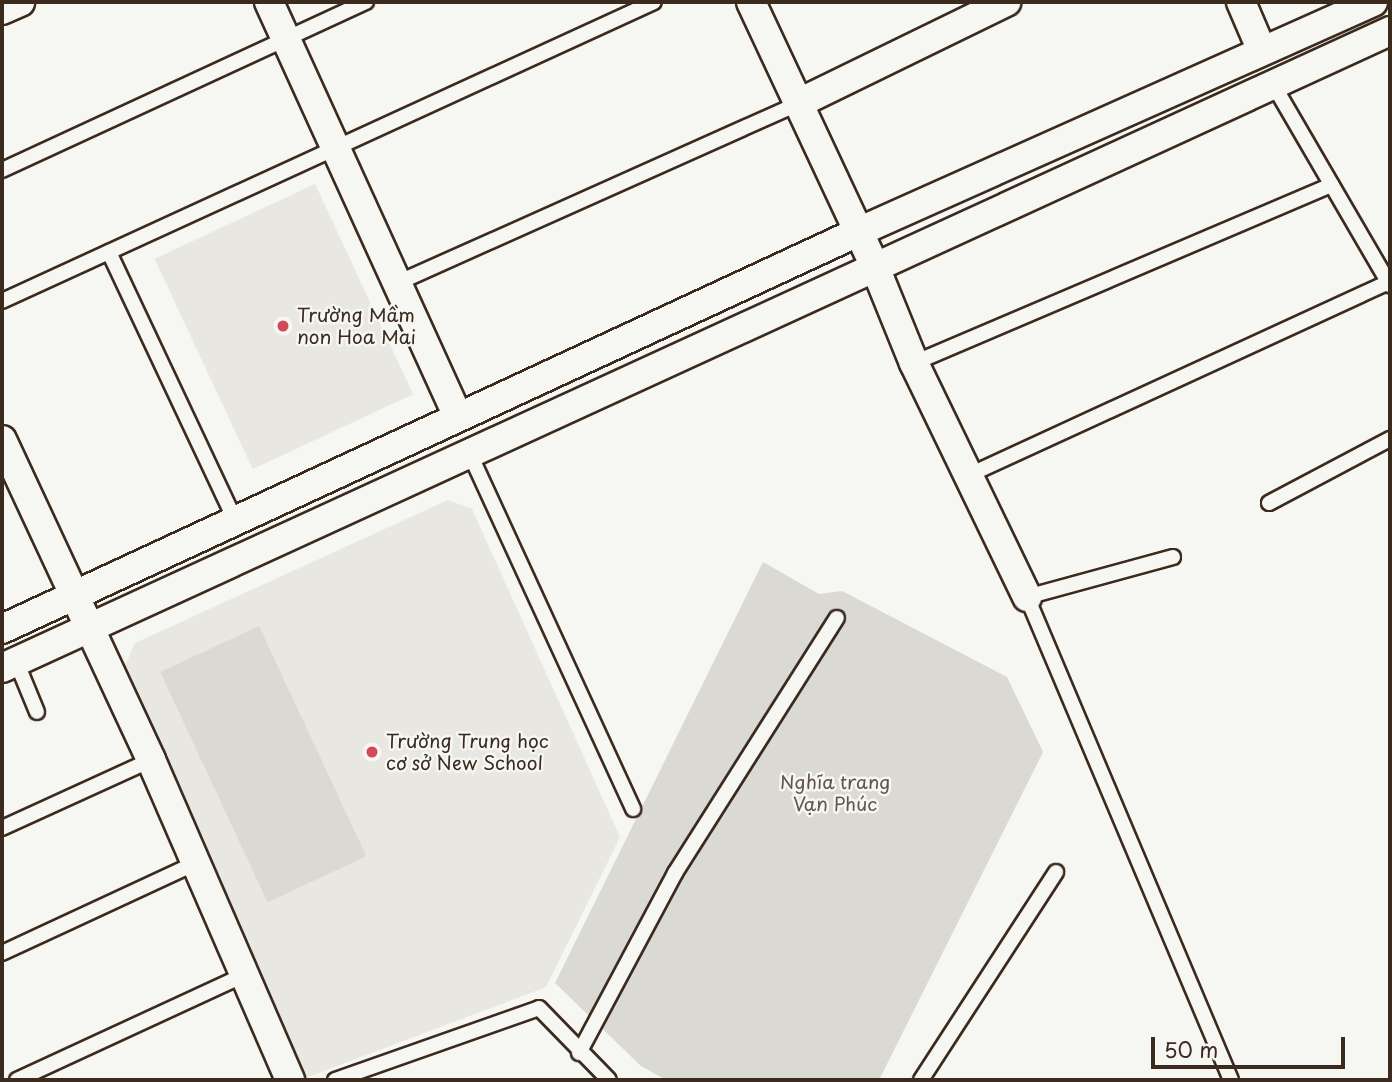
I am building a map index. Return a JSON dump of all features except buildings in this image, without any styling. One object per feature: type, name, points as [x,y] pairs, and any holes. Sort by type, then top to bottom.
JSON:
[{"type":"street","points":[[2,10],[20,2]]},
{"type":"street","points":[[269,2],[458,418]]},
{"type":"street","points":[[751,2],[874,267],[914,363],[1027,597]]},
{"type":"street","points":[[797,104],[1006,2]]},
{"type":"street","points":[[1241,2],[1262,51]]},
{"type":"street","points":[[2,629],[237,524],[858,232],[1373,2]]},
{"type":"street","points":[[9,664],[1390,31]]},
{"type":"street","points":[[2,440],[73,598],[151,760],[290,1080]]},
{"type":"lane","points":[[2,170],[284,37],[366,2]]},
{"type":"lane","points":[[2,301],[333,146],[654,2]]},
{"type":"lane","points":[[967,476],[1389,284],[1273,84]]},
{"type":"lane","points":[[395,284],[797,104]]},
{"type":"lane","points":[[914,363],[1157,256],[1332,185]]},
{"type":"lane","points":[[109,252],[237,524]]},
{"type":"lane","points":[[1269,503],[1390,439]]},
{"type":"lane","points":[[469,452],[632,809]]},
{"type":"lane","points":[[1172,557],[1027,597],[1231,1080]]},
{"type":"lane","points":[[579,1053],[676,873],[837,618]]},
{"type":"lane","points":[[9,664],[37,712]]},
{"type":"lane","points":[[2,828],[151,760]]},
{"type":"lane","points":[[2,953],[196,863]]},
{"type":"lane","points":[[921,1080],[1056,872]]},
{"type":"lane","points":[[18,1080],[244,975]]},
{"type":"lane","points":[[335,1080],[539,1008],[579,1053],[609,1080]]},
{"type":"shaded area","name":"Trường Mầm non Hoa Mai","points":[[315,184],[413,394],[253,469],[155,259]]},
{"type":"shaded area","name":"Trường Trung học cơ sở New School","points":[[448,500],[472,509],[620,837],[546,987],[303,1079],[125,666],[135,643]]},
{"type":"green space","name":"Nghĩa trang Vạn Phúc","points":[[763,562],[819,594],[842,591],[1007,677],[1043,752],[879,1080],[666,1080],[641,1066],[555,983]]},
{"type":"green space","points":[[259,626],[366,856],[268,902],[160,672]]},
{"type":"place","name":"Trường Mầm non Hoa Mai","points":[[283,326]]},
{"type":"place","name":"Trường Trung học cơ sở New School","points":[[372,752]]}]
